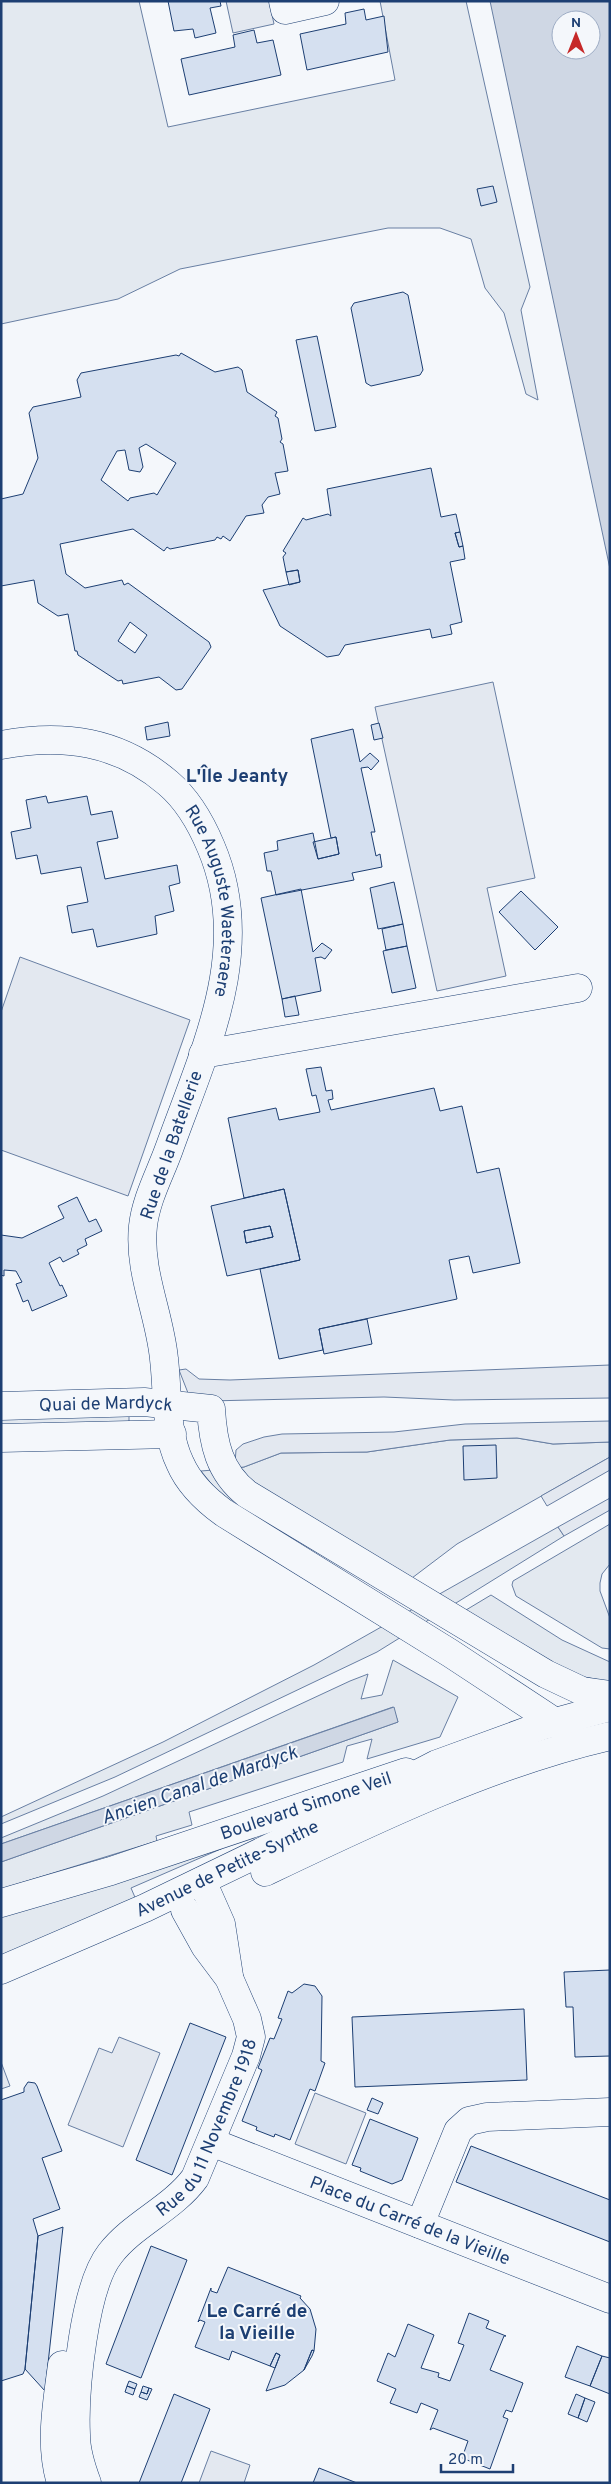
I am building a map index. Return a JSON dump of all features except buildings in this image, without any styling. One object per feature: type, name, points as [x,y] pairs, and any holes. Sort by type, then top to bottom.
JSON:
[{"type":"street","points":[[283,1],[285,10],[325,1]]},
{"type":"street","name":"Rue Auguste Waeteraere","points":[[1,745],[58,738],[84,741],[111,750],[150,769],[172,787],[192,810],[208,838],[219,866],[225,890],[229,927],[228,961],[225,979],[204,1054]]},
{"type":"street","name":"Rue de la Batellerie","points":[[578,988],[204,1054],[150,1198],[143,1226],[142,1252],[164,1357],[172,1434],[179,1463],[208,1501],[450,1653],[574,1734],[604,1738]]},
{"type":"street","name":"Quai de Mardyck","points":[[1,1406],[135,1402],[211,1409],[214,1440],[218,1456],[236,1485],[558,1680],[582,1690],[610,1695]]},
{"type":"street","name":"Quai de Mardyck","points":[[1,1438],[172,1434]]},
{"type":"street","name":"Boulevard Simone Veil","points":[[1,1903],[111,1871],[339,1793],[448,1760],[554,1722],[610,1706]]},
{"type":"street","name":"Boulevard Simone Veil","points":[[185,1910],[206,1890],[378,1819],[490,1774],[604,1738]]},
{"type":"street","name":"Avenue de Petite-Synthe","points":[[1,1970],[98,1930],[206,1890],[448,1760]]},
{"type":"street","name":"Rue du 11 Novembre 1918","points":[[206,1890],[223,1933],[229,1978]]},
{"type":"street","name":"Avenue de Petite-Synthe","points":[[1,1990],[80,1958],[185,1910]]},
{"type":"street","name":"Rue du 11 Novembre 1918","points":[[61,2483],[55,2454],[55,2427],[73,2302],[82,2283],[94,2266],[189,2186],[200,2170],[246,2056],[251,2037],[247,2019],[229,1978],[205,1946],[185,1910]]},
{"type":"street","points":[[420,2224],[458,2131],[469,2121],[487,2117],[610,2112]]},
{"type":"street","name":"Place du Carré de la Vieille","points":[[211,2142],[610,2299]]},
{"type":"street","name":"Rue du 11 Novembre 1918","points":[[87,2483],[77,2448],[77,2401],[85,2336],[94,2287],[101,2268],[109,2255]]},
{"type":"shaded area","points":[[1,1],[139,1],[168,127],[395,80],[380,1],[466,1],[530,287],[521,310],[538,400],[526,394],[504,313],[485,288],[471,239],[440,228],[388,228],[180,269],[118,299],[1,324]]},
{"type":"shaded area","points":[[226,1],[269,1],[274,24],[233,33]]},
{"type":"shaded area","points":[[493,682],[535,878],[487,888],[506,976],[437,991],[375,707]]},
{"type":"shaded area","points":[[20,957],[190,1020],[128,1196],[1,1150],[1,1012]]},
{"type":"shaded area","points":[[610,1365],[610,1398],[454,1400],[384,1397],[208,1401],[188,1393],[179,1370],[186,1369],[199,1379],[230,1380]]},
{"type":"shaded area","points":[[129,1414],[129,1424],[1,1427],[1,1416]]},
{"type":"shaded area","points":[[610,1421],[610,1442],[553,1444],[517,1438],[450,1440],[367,1452],[281,1453],[244,1467],[236,1468],[235,1463],[236,1450],[243,1444],[264,1437],[282,1434],[394,1432],[465,1424]]},
{"type":"shaded area","points":[[517,1438],[553,1444],[610,1442],[610,1457],[457,1544],[412,1578],[251,1486],[236,1468],[244,1467],[281,1453],[367,1452],[450,1440]]},
{"type":"shaded area","points":[[610,1457],[610,1470],[547,1506],[541,1496]]},
{"type":"shaded area","points":[[213,1470],[349,1571],[236,1505],[218,1492],[201,1471]]},
{"type":"shaded area","points":[[610,1498],[610,1510],[564,1536],[558,1527]]},
{"type":"shaded area","points":[[610,1524],[610,1564],[602,1574],[600,1591],[610,1618],[610,1649],[602,1648],[516,1596],[512,1585],[513,1581]]},
{"type":"shaded area","points":[[558,1527],[564,1536],[377,1652],[115,1777],[1,1824],[1,1817],[163,1742],[314,1665]]},
{"type":"shaded area","points":[[491,1595],[562,1640],[610,1662],[610,1682],[569,1674],[466,1610]]},
{"type":"shaded area","points":[[393,1660],[458,1697],[440,1737],[367,1759],[372,1739],[347,1746],[343,1762],[189,1812],[192,1825],[156,1836],[157,1841],[1,1889],[1,1862],[398,1722],[393,1707],[1,1844],[1,1838],[103,1796],[350,1681],[368,1674],[361,1699],[382,1695]]},
{"type":"shaded area","points":[[223,1848],[131,1888],[137,1902],[1,1961],[1,1916]]},
{"type":"shaded area","points":[[119,2037],[160,2053],[123,2147],[68,2125],[99,2048],[112,2053]]},
{"type":"shaded area","points":[[1,2062],[10,2086],[1,2089]]},
{"type":"shaded area","points":[[315,2093],[366,2113],[346,2164],[295,2144]]},
{"type":"shaded area","points":[[211,2451],[250,2465],[244,2483],[199,2483]]},
{"type":"water","points":[[490,1],[610,1],[610,569]]},
{"type":"water","name":"Ancien Canal de Mardyck","points":[[394,1707],[398,1722],[1,1862],[1,1844]]},
{"type":"district","name":"L'Île Jeanty","points":[[237,775]]},
{"type":"district","name":"Le Carré de la Vieille","points":[[257,2321]]}]
